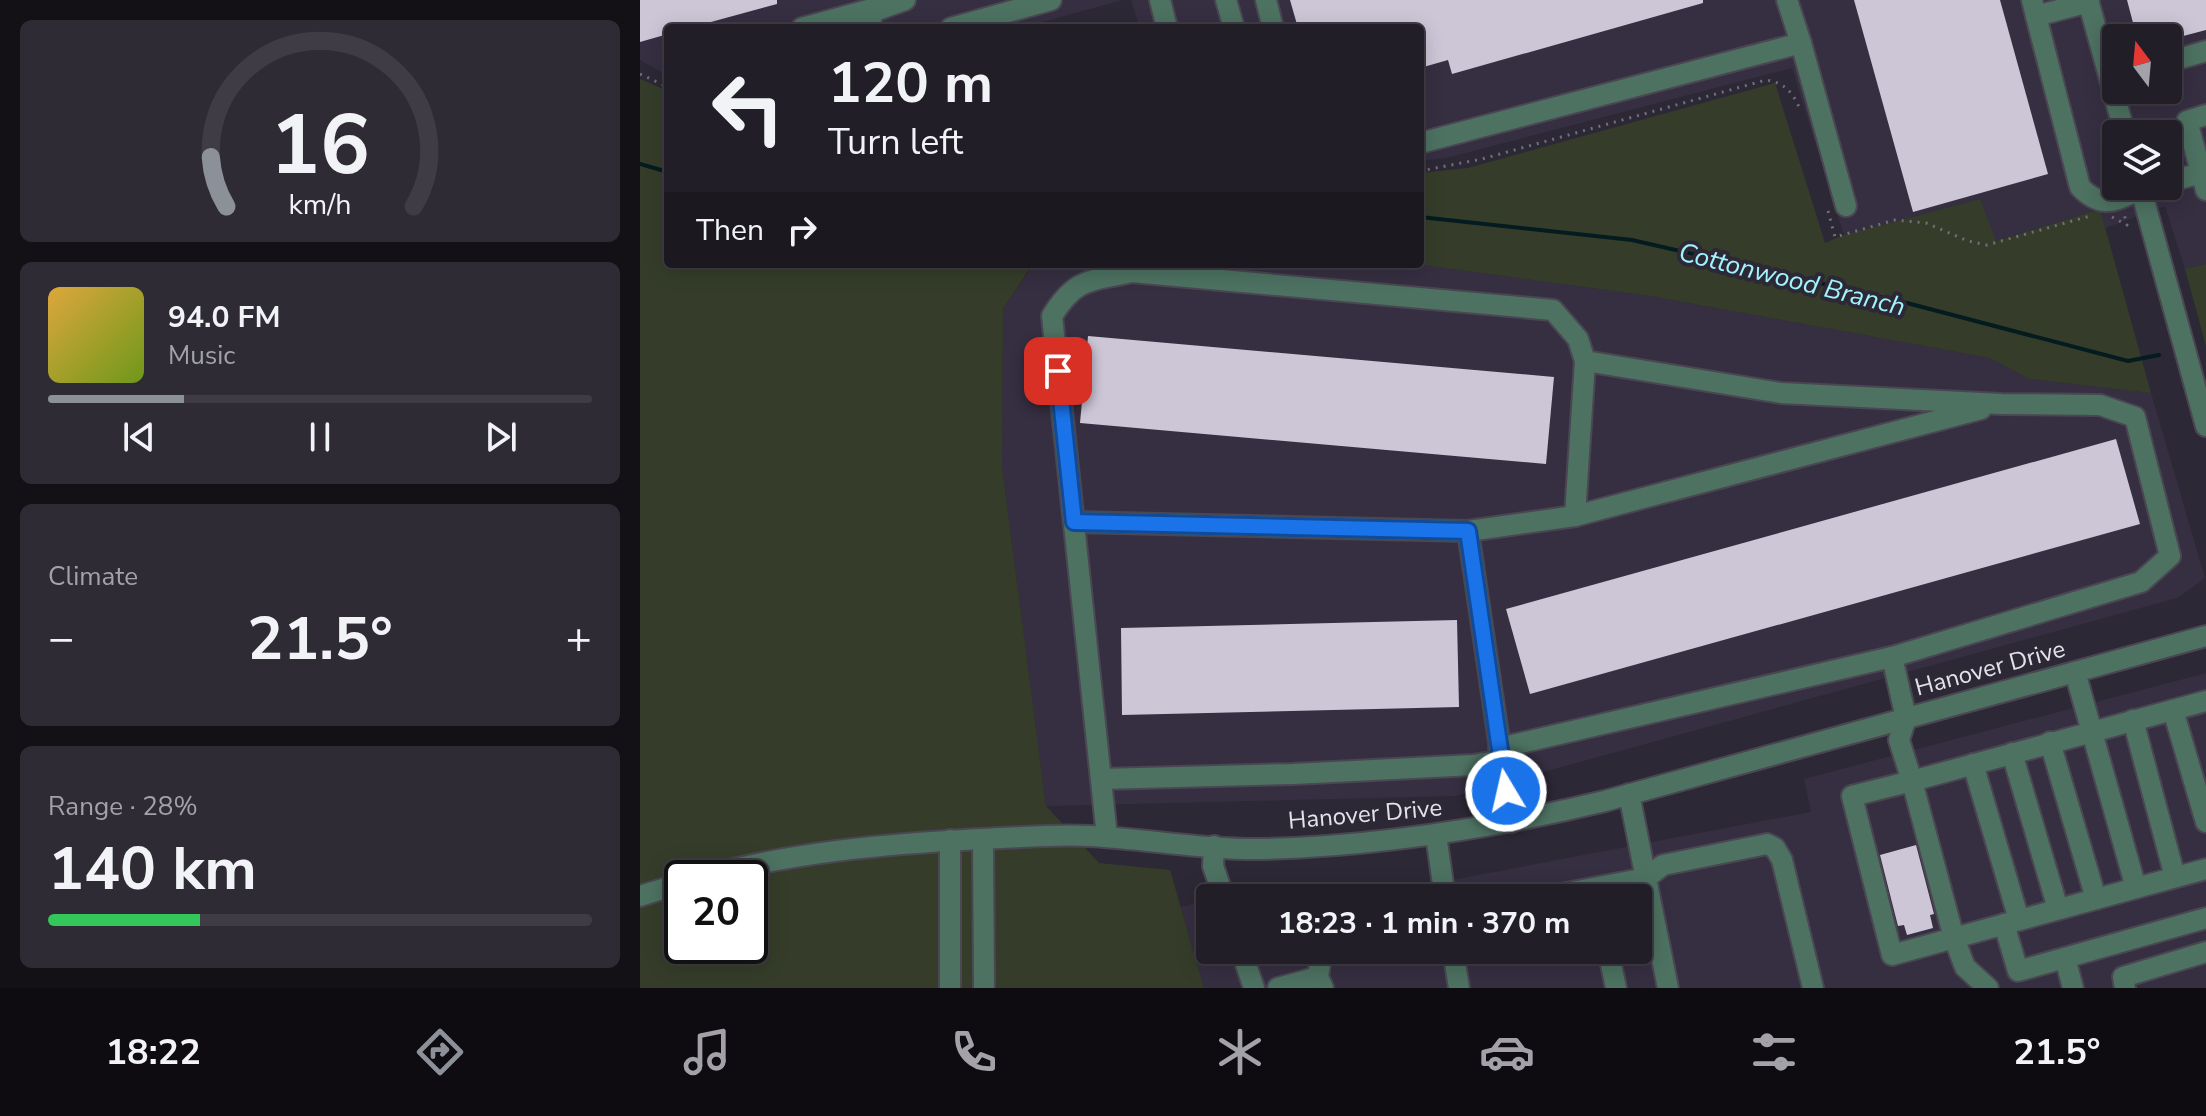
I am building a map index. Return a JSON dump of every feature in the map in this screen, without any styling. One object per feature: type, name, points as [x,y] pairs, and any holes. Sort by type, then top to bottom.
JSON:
[{"type":"street","points":[[817,24],[905,0]]},
{"type":"street","points":[[965,24],[1051,0]]},
{"type":"street","points":[[1160,0],[1166,24]]},
{"type":"street","points":[[1226,0],[1233,24]]},
{"type":"street","points":[[1266,0],[1272,24]]},
{"type":"street","points":[[1787,0],[1801,43],[1837,207]]},
{"type":"street","points":[[2102,42],[2089,1],[2034,8],[2080,187],[2092,199],[2115,207],[2125,200]]},
{"type":"street","points":[[870,24],[872,12],[879,7]]},
{"type":"street","points":[[1424,142],[1801,43]]},
{"type":"street","points":[[2182,58],[2206,51]]},
{"type":"street","points":[[2182,182],[2204,182],[2187,121],[2206,115]]},
{"type":"street","points":[[2147,200],[2206,426]]},
{"type":"street","points":[[1107,837],[1052,316],[1065,295],[1083,283],[1132,272],[1553,310],[1578,339],[1585,361],[1575,516]]},
{"type":"street","points":[[1101,779],[1474,765],[1500,754],[1892,657],[2141,582],[2170,556],[2135,417],[2100,405],[2001,404],[1781,393],[1585,361]]},
{"type":"street","points":[[1074,522],[1468,531],[1575,516],[2001,404]]},
{"type":"street","points":[[1468,531],[1511,822]]},
{"type":"street","name":"Hanover Drive","points":[[768,861],[858,846],[1038,835],[1260,849],[1436,835],[1511,822],[1629,794],[2206,636]]},
{"type":"street","points":[[1892,657],[1906,718],[1899,740],[1954,938],[1965,967],[1988,988]]},
{"type":"street","points":[[2075,672],[2136,888]]},
{"type":"street","points":[[2206,701],[1852,796],[1892,955],[2206,869]]},
{"type":"street","points":[[2173,710],[2206,822]]},
{"type":"street","points":[[2133,720],[2175,877]]},
{"type":"street","points":[[2050,742],[2096,899]]},
{"type":"street","points":[[2012,753],[2058,909]]},
{"type":"street","points":[[1973,764],[2011,922],[2018,971],[2206,918]]},
{"type":"street","points":[[1629,794],[1668,988]]},
{"type":"street","points":[[1436,835],[1443,884]]},
{"type":"street","points":[[983,839],[984,988]]},
{"type":"street","points":[[950,840],[950,988]]},
{"type":"street","points":[[1626,884],[1646,878],[1663,865],[1767,844],[1775,848],[1787,880],[1813,988]]},
{"type":"street","points":[[1214,846],[1213,866],[1219,884]]},
{"type":"street","points":[[640,896],[664,889]]},
{"type":"street","points":[[2125,988],[2123,977],[2206,952]]},
{"type":"street","points":[[2065,958],[2073,988]]},
{"type":"street","points":[[1246,964],[1254,988]]},
{"type":"street","points":[[1455,964],[1459,988]]},
{"type":"street","points":[[1611,964],[1616,988]]},
{"type":"street","points":[[1278,988],[1320,983]]},
{"type":"path","points":[[640,74],[664,85]]},
{"type":"path","points":[[1424,170],[1482,159],[1766,80],[1778,82],[1790,90],[1803,120]]},
{"type":"path","points":[[1837,207],[1835,237],[1895,220],[1926,223],[1968,241],[1987,245],[2098,214]]},
{"type":"shaded area","points":[[640,0],[1122,0],[1035,24],[664,24],[664,74],[640,60]]},
{"type":"shaded area","points":[[1131,0],[2206,0],[2206,264],[2185,269],[2165,206],[2105,228],[2100,209],[1995,241],[1980,199],[1844,235],[1792,68],[1446,158],[1424,161],[1424,24],[1139,24]]},
{"type":"shaded area","points":[[1424,265],[1650,296],[1990,358],[2029,379],[2151,393],[2205,578],[2177,598],[1456,796],[1046,806],[1002,467],[1003,309],[1031,268],[1424,268]]},
{"type":"shaded area","points":[[2206,673],[2206,988],[1204,988],[1197,964],[1652,964],[1652,884],[1431,884],[1811,812],[1804,779]]},
{"type":"shaded area","points":[[1196,903],[1196,960],[1181,907]]},
{"type":"green space","points":[[640,79],[664,89],[664,268],[1030,268],[1003,309],[1002,467],[1046,806],[1099,863],[1170,870],[1204,988],[640,988]]},
{"type":"green space","points":[[1775,83],[1825,243],[1844,235],[1980,199],[1996,241],[2100,209],[2151,393],[2029,379],[1990,358],[1650,296],[1424,265],[1424,173],[1468,168]]},
{"type":"green space","points":[[2206,264],[2206,346],[2185,269]]},
{"type":"building","points":[[640,0],[777,0],[777,4],[704,24],[664,24],[664,35],[640,42]]},
{"type":"building","points":[[1290,0],[1703,0],[1703,3],[1452,74],[1448,60],[1424,67],[1424,24],[1297,24]]},
{"type":"building","points":[[1854,0],[2000,0],[2048,174],[1913,212]]},
{"type":"building","points":[[2127,0],[2206,0],[2206,30],[2182,36],[2182,24],[2133,24]]},
{"type":"building","points":[[1088,336],[1554,377],[1546,464],[1080,423]]},
{"type":"building","points":[[2116,439],[2140,524],[1530,694],[1506,609]]},
{"type":"building","points":[[1457,620],[1459,707],[1122,715],[1121,628]]},
{"type":"building","points":[[1916,845],[1934,914],[1930,915],[1933,928],[1907,935],[1904,925],[1898,926],[1880,855]]},
{"type":"waterway","name":"Cottonwood Branch","points":[[640,164],[664,171]]},
{"type":"waterway","name":"Cottonwood Branch","points":[[1424,217],[1632,240],[1907,303],[2128,361],[2159,355]]},
{"type":"route","points":[[1058,371],[1074,522],[1468,531],[1506,791]]}]
